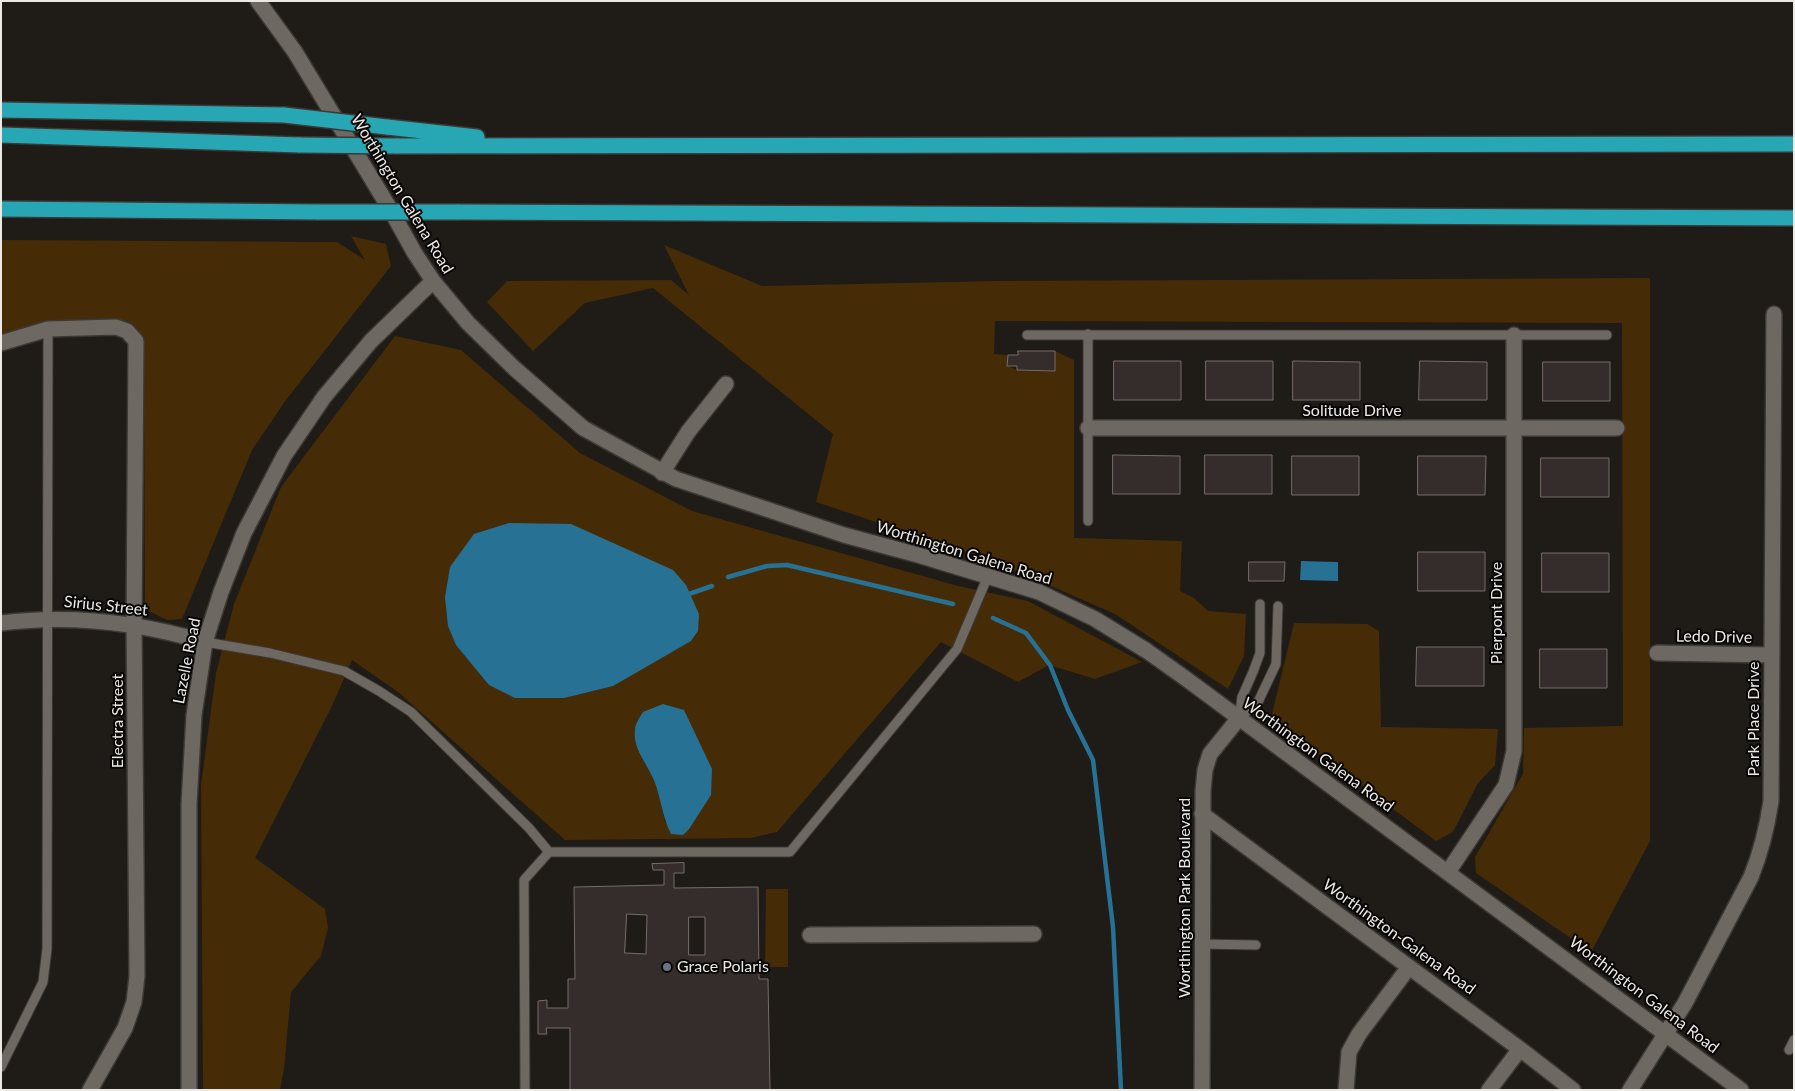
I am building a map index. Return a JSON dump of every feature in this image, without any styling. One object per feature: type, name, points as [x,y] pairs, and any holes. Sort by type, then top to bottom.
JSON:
[{"type":"highway","points":[[1,110],[284,115],[551,146]]},
{"type":"highway","points":[[1,135],[300,145],[396,146],[1794,144]]},
{"type":"highway","points":[[1,210],[1794,218]]},
{"type":"street","name":"Worthington Galena Road","points":[[258,1],[295,52],[414,252],[434,281],[468,323],[508,362],[583,428],[676,479],[844,535],[1039,592],[1095,619],[1146,650],[1741,1090]]},
{"type":"street","name":"Lazelle Road","points":[[189,1090],[189,804],[194,715],[205,642],[221,592],[244,533],[284,456],[324,397],[371,341],[434,281]]},
{"type":"street","name":"Park Place Drive","points":[[1630,1090],[1689,994],[1751,877],[1760,856],[1767,829],[1771,801],[1774,314]]},
{"type":"street","name":"Electra Street","points":[[48,329],[116,327],[128,331],[136,341],[134,624],[137,976],[134,1002],[125,1028],[90,1090]]},
{"type":"street","points":[[1,343],[48,329]]},
{"type":"street","name":"Pierpont Drive","points":[[1448,872],[1506,785],[1514,751],[1514,335]]},
{"type":"street","points":[[662,473],[688,432],[726,384]]},
{"type":"street","name":"Solitude Drive","points":[[1088,428],[1617,428]]},
{"type":"street","name":"Sirius Street","points":[[1,623],[48,619],[134,624],[205,642]]},
{"type":"street","name":"Ledo Drive","points":[[1657,653],[1772,655]]},
{"type":"street","name":"Worthington Park Boulevard","points":[[1202,1090],[1202,814],[1205,770],[1210,754],[1239,718]]},
{"type":"street","name":"Worthington-Galena Road","points":[[1202,814],[1520,1049],[1564,1087]]},
{"type":"street","points":[[810,935],[1034,934]]},
{"type":"street","points":[[1346,1090],[1349,1052],[1359,1034],[1409,967]]},
{"type":"street","points":[[1489,1090],[1520,1049]]},
{"type":"lane","points":[[1,1066],[43,982],[47,949],[48,329]]},
{"type":"lane","points":[[1027,334],[1607,334]]},
{"type":"lane","points":[[1088,334],[1088,521]]},
{"type":"lane","points":[[525,1090],[524,880],[549,852],[790,852],[957,649],[988,576]]},
{"type":"lane","points":[[1239,718],[1242,697],[1254,672],[1260,653],[1260,604]]},
{"type":"lane","points":[[1239,718],[1258,702],[1276,664],[1278,606]]},
{"type":"lane","points":[[205,642],[270,653],[344,671],[379,691],[411,712],[529,828],[549,852]]},
{"type":"lane","points":[[1202,944],[1256,945]]},
{"type":"lane","points":[[1788,1050],[1794,1040]]},
{"type":"shaded area","points":[[351,236],[386,244],[391,266],[286,400],[252,450],[182,619],[167,620],[145,609],[144,355],[142,337],[116,321],[95,320],[49,322],[1,336],[1,240],[337,242],[365,260]]},
{"type":"shaded area","points":[[664,245],[762,286],[997,281],[1650,278],[1650,841],[1591,952],[1476,873],[1475,857],[1523,774],[1524,728],[1623,726],[1622,323],[995,321],[994,354],[1008,355],[1008,366],[1017,370],[1054,371],[1055,351],[1074,360],[1074,538],[1182,541],[1180,591],[1194,598],[1208,611],[1246,614],[1244,656],[1228,689],[1115,614],[996,562],[816,502],[833,434],[653,288],[585,303],[533,351],[487,302],[507,281],[671,280],[689,295]]},
{"type":"shaded area","points":[[395,336],[461,350],[580,453],[692,511],[958,586],[1028,601],[1142,662],[1095,679],[1049,665],[1018,682],[941,642],[777,832],[750,838],[565,840],[398,692],[352,660],[332,706],[255,858],[325,909],[328,928],[321,956],[291,992],[284,1069],[280,1090],[203,1090],[201,785],[216,673],[234,604],[281,487]],"holes":[[[637,750],[689,829],[665,822],[660,798],[652,775]]]},
{"type":"shaded area","points":[[1294,623],[1367,624],[1379,631],[1381,727],[1498,729],[1495,765],[1478,783],[1453,832],[1436,841],[1271,718]]},
{"type":"shaded area","points":[[766,889],[788,889],[788,967],[765,967]]},
{"type":"water","points":[[509,523],[571,524],[673,570],[686,585],[699,614],[698,631],[691,641],[613,686],[564,698],[515,698],[489,685],[456,645],[448,626],[445,597],[450,567],[474,534]]},
{"type":"water","points":[[1301,561],[1338,562],[1338,581],[1300,580]]},
{"type":"water","points":[[663,704],[684,710],[712,769],[711,795],[683,835],[671,834],[657,789],[640,753],[635,736],[635,728],[643,712]]},
{"type":"building","points":[[1018,351],[1055,351],[1055,371],[1017,370],[1017,366],[1007,366],[1008,355],[1018,355]]},
{"type":"building","points":[[1114,361],[1181,361],[1181,400],[1114,400]]},
{"type":"building","points":[[1206,361],[1273,361],[1273,400],[1206,400]]},
{"type":"building","points":[[1293,361],[1360,362],[1360,400],[1293,400]]},
{"type":"building","points":[[1420,361],[1487,362],[1487,400],[1419,400]]},
{"type":"building","points":[[1543,362],[1610,362],[1610,401],[1543,401]]},
{"type":"building","points":[[1113,455],[1180,456],[1180,494],[1113,494]]},
{"type":"building","points":[[1205,455],[1272,455],[1272,494],[1205,494]]},
{"type":"building","points":[[1292,456],[1359,456],[1359,495],[1292,495]]},
{"type":"building","points":[[1418,456],[1486,456],[1485,495],[1418,495]]},
{"type":"building","points":[[1541,458],[1609,458],[1609,497],[1541,497]]},
{"type":"building","points":[[1418,552],[1485,552],[1485,591],[1418,591]]},
{"type":"building","points":[[1542,553],[1609,553],[1609,592],[1542,592]]},
{"type":"building","points":[[1249,562],[1285,562],[1284,581],[1249,581]]},
{"type":"building","points":[[1417,647],[1484,647],[1484,686],[1416,686]]},
{"type":"building","points":[[1540,649],[1607,649],[1607,688],[1540,688]]},
{"type":"building","name":"Grace Polaris","points":[[684,863],[684,873],[674,873],[674,888],[758,887],[759,979],[768,979],[770,1090],[570,1090],[570,1028],[546,1028],[547,1034],[538,1034],[538,1001],[547,1000],[547,1008],[568,1008],[568,979],[575,979],[574,887],[664,885],[664,870],[653,870],[652,864]],"holes":[[[627,914],[647,915],[646,954],[625,953]],[[689,917],[705,917],[705,955],[689,955]]]},
{"type":"waterway","points":[[728,577],[767,566],[787,565],[953,604]]},
{"type":"waterway","points":[[689,594],[712,586]]},
{"type":"waterway","points":[[993,618],[1026,633],[1050,665],[1068,710],[1093,760],[1113,927],[1121,1090]]},
{"type":"place","name":"Grace Polaris","points":[[667,967]]}]
